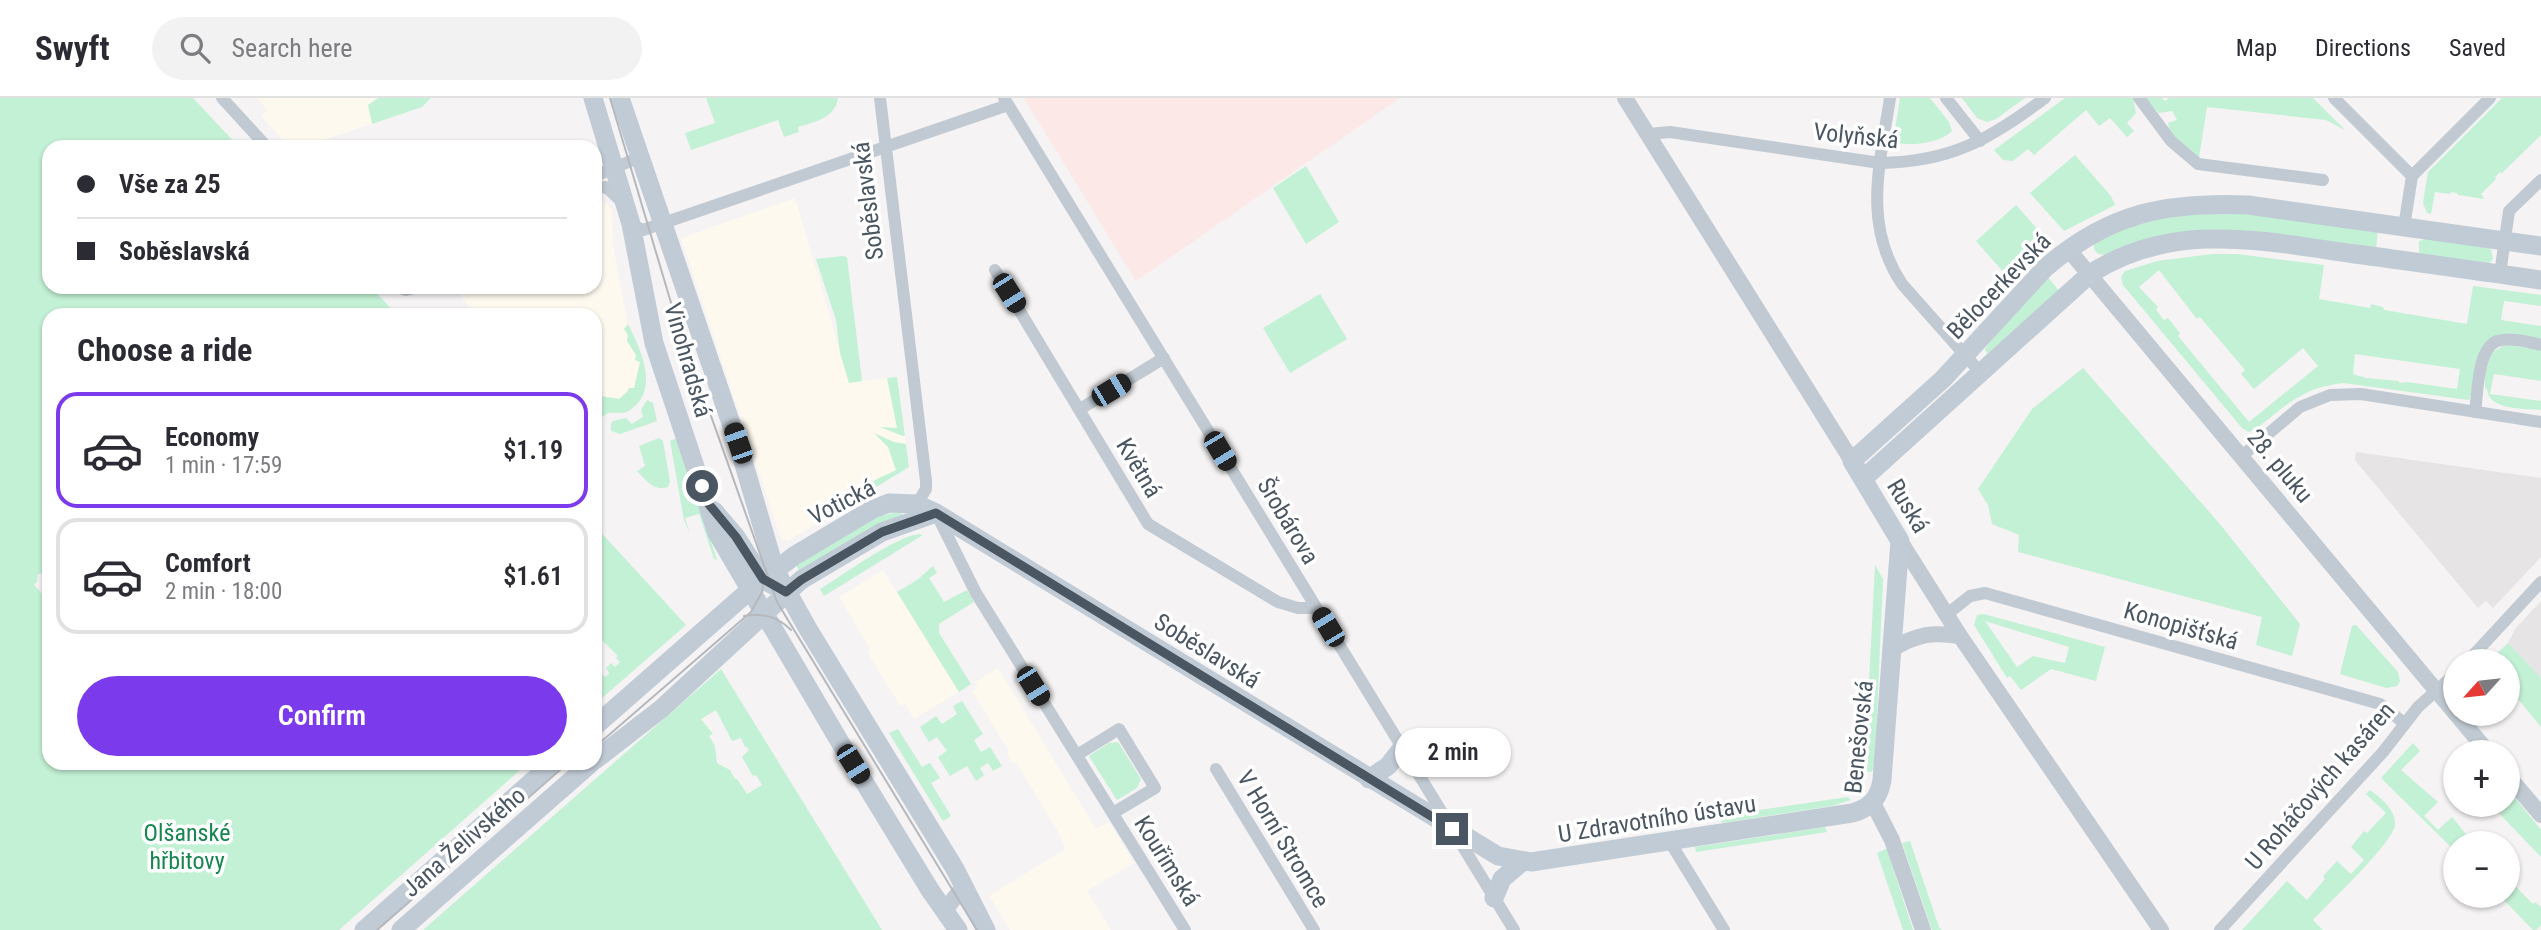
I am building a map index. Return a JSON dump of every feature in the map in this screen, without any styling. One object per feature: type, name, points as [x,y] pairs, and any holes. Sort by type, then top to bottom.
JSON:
[{"type":"main road","name":"Vinohradská","points":[[593,98],[629,215],[654,344],[717,533],[762,580],[786,592],[955,869],[986,930]]},
{"type":"main road","name":"Vinohradská","points":[[620,98],[747,472],[765,615],[930,890],[946,909],[958,930]]},
{"type":"main road","name":"Bělocerkevská","points":[[1852,461],[1966,355],[2045,268],[2068,249],[2124,218],[2193,205],[2248,205],[2541,246]]},
{"type":"main road","name":"Bělocerkevská","points":[[1863,479],[2090,274],[2119,257],[2140,250],[2181,241],[2256,239],[2541,280]]},
{"type":"main road","name":"Ruská","points":[[1852,461],[1900,541]]},
{"type":"main road","name":"Votická","points":[[762,580],[871,510],[889,503],[917,504],[936,513]]},
{"type":"main road","name":"Votická","points":[[765,615],[801,580],[882,532],[936,513]]},
{"type":"main road","name":"Soběslavská","points":[[936,513],[1452,829]]},
{"type":"main road","name":"Benešovská","points":[[1873,803],[1880,791],[1884,770],[1900,541]]},
{"type":"main road","points":[[602,720],[762,580]]},
{"type":"main road","name":"Jana Želivského","points":[[602,754],[661,709],[765,615]]},
{"type":"main road","points":[[1369,779],[1388,766],[1402,748]]},
{"type":"main road","name":"Jana Želivského","points":[[364,930],[545,770]]},
{"type":"main road","name":"Jana Želivského","points":[[401,930],[583,770]]},
{"type":"main road","name":"U Zdravotního ústavu","points":[[1452,829],[1492,853],[1521,862],[1852,813],[1862,811],[1873,803]]},
{"type":"main road","points":[[1494,898],[1502,879],[1521,862]]},
{"type":"street","points":[[222,98],[261,140]]},
{"type":"street","name":"Soběslavská","points":[[880,98],[926,481],[926,489],[917,504]]},
{"type":"street","name":"Ruská","points":[[1625,98],[1852,461]]},
{"type":"street","points":[[1890,98],[1880,163],[1877,213],[1878,230],[1888,261],[1911,294],[1980,372]]},
{"type":"street","points":[[1946,98],[1980,141]]},
{"type":"street","name":"Volyňská","points":[[1648,134],[1670,132],[1880,163],[1912,162],[1951,153],[1980,141],[2045,98]]},
{"type":"street","points":[[2139,98],[2171,141],[2198,164],[2323,180]]},
{"type":"street","points":[[2353,98],[2339,103],[2412,176]]},
{"type":"street","points":[[2404,226],[2412,176],[2490,98]]},
{"type":"street","points":[[602,187],[606,187],[643,230],[886,147],[1006,101]]},
{"type":"street","name":"Šrobárova","points":[[1006,101],[1514,930]]},
{"type":"street","points":[[602,172],[640,157]]},
{"type":"street","points":[[2500,274],[2509,211],[2541,180]]},
{"type":"street","name":"28. pluku","points":[[2068,249],[2443,697]]},
{"type":"street","name":"Květná","points":[[995,271],[1148,524],[1278,602],[1298,608],[1316,608]]},
{"type":"street","points":[[2475,412],[2483,356],[2489,347],[2496,342],[2511,340],[2541,345]]},
{"type":"street","points":[[1080,409],[1164,358]]},
{"type":"street","points":[[2242,456],[2301,407],[2330,395],[2361,394],[2541,422]]},
{"type":"street","name":"Kouřimská","points":[[936,513],[976,593],[1185,930]]},
{"type":"street","name":"Ruská","points":[[1900,541],[1960,636],[2161,930]]},
{"type":"street","points":[[2479,649],[2541,582]]},
{"type":"street","name":"Konopišťská","points":[[1946,615],[1970,596],[1985,593],[2380,704],[2404,723]]},
{"type":"street","points":[[1892,649],[1911,638],[1935,632],[1960,636]]},
{"type":"street","name":"U Roháčových kasáren","points":[[2220,930],[2370,766],[2404,723],[2443,685]]},
{"type":"street","name":"28. pluku","points":[[2467,726],[2478,740]]},
{"type":"street","name":"Kouřimská","points":[[1077,755],[1119,729],[1154,788],[1113,813]]},
{"type":"street","name":"V Horní Stromce","points":[[1216,769],[1314,930]]},
{"type":"street","points":[[2520,791],[2541,816]]},
{"type":"street","name":"Benešovská","points":[[1873,803],[1892,840],[1923,930]]},
{"type":"street","points":[[1670,842],[1724,930]]},
{"type":"street","points":[[946,909],[963,887]]},
{"type":"shaded area","points":[[257,98],[431,98],[422,107],[323,140],[283,140],[261,116],[267,110]]},
{"type":"shaded area","points":[[1024,98],[1400,98],[1136,281]]},
{"type":"shaded area","points":[[795,198],[849,382],[897,377],[909,467],[788,541],[781,539],[681,238]]},
{"type":"shaded area","points":[[602,202],[607,203],[612,210],[613,245],[627,320],[627,341],[641,361],[634,389],[619,399],[602,396],[602,308],[471,308],[460,296],[602,294]]},
{"type":"shaded area","points":[[2356,452],[2541,478],[2541,557],[2493,608],[2486,601],[2478,608],[2355,460]]},
{"type":"shaded area","points":[[883,570],[959,692],[914,719],[905,704],[900,706],[867,652],[870,649],[839,597]]},
{"type":"shaded area","points":[[2541,601],[2541,678],[2520,656],[2520,649],[2514,649],[2508,643],[2515,629]]},
{"type":"shaded area","points":[[998,668],[1096,829],[1109,822],[1134,863],[1087,891],[1111,930],[1010,930],[989,896],[1065,849],[1057,830],[1016,762],[1013,764],[1007,754],[1009,751],[972,691],[978,687],[975,682]]},
{"type":"green space","name":"Olšanské hřbitovy","points":[[0,98],[193,98],[232,140],[42,140],[42,294],[378,294],[390,308],[42,308],[42,574],[38,574],[34,585],[42,594],[42,770],[520,770],[339,930],[0,930]]},
{"type":"green space","points":[[378,98],[431,98],[422,107],[372,124],[368,105]]},
{"type":"green space","points":[[706,98],[838,98],[829,115],[798,127],[799,132],[784,137],[778,120],[691,150],[685,133],[715,123]]},
{"type":"green space","points":[[1900,98],[1930,98],[1949,122],[1952,131],[1926,143],[1896,143],[1894,136]]},
{"type":"green space","points":[[1962,98],[2025,98],[1996,119],[1987,122],[1977,118]]},
{"type":"green space","points":[[2065,98],[2133,98],[2136,113],[2127,123],[2134,131],[2127,137],[2110,118],[2099,126],[2086,110],[2034,155],[2028,149],[2013,161],[2003,160],[1994,150]]},
{"type":"green space","points":[[2144,98],[2162,98],[2165,101],[2169,98],[2313,98],[2345,130],[2326,120],[2207,107],[2199,158],[2175,138],[2169,128],[2168,123],[2177,120],[2172,111],[2159,113]]},
{"type":"green space","points":[[2502,98],[2541,98],[2541,135],[2495,177],[2481,194],[2484,199],[2451,192],[2435,192],[2431,214],[2427,213],[2423,203],[2428,172]]},
{"type":"green space","points":[[2075,155],[2111,196],[2115,205],[2064,231],[2030,193]]},
{"type":"green space","points":[[1306,166],[1339,222],[1306,244],[1273,188]]},
{"type":"green space","points":[[2016,205],[2049,242],[2014,276],[2005,274],[1976,241]]},
{"type":"green space","points":[[2235,212],[2378,230],[2376,249],[2255,233],[2105,255],[2098,254],[2094,249],[2094,244],[2127,225],[2197,213]]},
{"type":"green space","points":[[2430,237],[2487,246],[2493,259],[2488,265],[2427,257],[2419,252],[2419,241]]},
{"type":"green space","points":[[2212,254],[2237,254],[2324,265],[2319,299],[2370,308],[2371,304],[2383,307],[2384,310],[2467,324],[2473,286],[2541,295],[2541,306],[2504,301],[2501,320],[2541,326],[2541,339],[2498,337],[2469,400],[2343,383],[2329,385],[2305,393],[2249,432],[2242,428],[2123,285],[2121,277],[2125,271],[2157,261]],"holes":[[[2159,270],[2197,319],[2200,317],[2245,370],[2241,374],[2254,389],[2303,348],[2318,366],[2249,422],[2178,336],[2180,333],[2168,318],[2164,320],[2156,310],[2158,307],[2139,287]],[[2355,354],[2460,369],[2457,389],[2399,383],[2353,374]]]},
{"type":"green space","points":[[847,257],[862,381],[849,383],[840,353],[836,320],[816,259]]},
{"type":"green space","points":[[2048,277],[2059,291],[1987,354],[1985,349],[2003,324]]},
{"type":"green space","points":[[1320,294],[1347,339],[1290,373],[1263,328]]},
{"type":"green space","points":[[628,324],[642,356],[646,380],[644,392],[639,402],[630,410],[609,413],[602,418],[602,396],[619,399],[629,388],[634,388],[640,362],[635,360],[636,355],[627,341],[628,335],[624,329]]},
{"type":"green space","points":[[2505,345],[2541,349],[2541,381],[2494,374],[2490,394],[2541,401],[2541,410],[2500,405],[2489,396],[2485,388],[2485,369],[2490,353]]},
{"type":"green space","points":[[2083,368],[2219,523],[2300,624],[2292,656],[2256,645],[2262,617],[2018,552],[2019,535],[1992,524],[1988,505],[1978,489],[2032,409]]},
{"type":"green space","points":[[897,377],[905,436],[880,427],[897,428],[887,378]]},
{"type":"green space","points":[[647,400],[653,403],[657,421],[620,434],[611,431],[613,421],[626,418],[632,424],[643,417],[641,410]]},
{"type":"green space","points":[[874,433],[906,444],[909,467],[873,489],[871,482],[896,470],[888,447]]},
{"type":"green space","points":[[659,438],[663,441],[670,482],[668,487],[663,488],[651,484],[637,471],[645,466],[639,446]]},
{"type":"green space","points":[[677,438],[717,560],[714,559],[699,514],[685,518],[690,534],[684,520],[670,441]]},
{"type":"green space","points":[[902,512],[902,515],[800,573],[795,563],[833,539],[859,524]]},
{"type":"green space","points":[[602,534],[686,625],[602,698],[602,674],[605,677],[609,673],[606,668],[611,663],[615,667],[620,662],[616,658],[618,656],[602,640]]},
{"type":"green space","points":[[923,535],[824,596],[820,589],[855,566],[898,541]]},
{"type":"green space","points":[[1875,565],[1883,579],[1875,761],[1872,772],[1865,771],[1865,760]]},
{"type":"green space","points":[[933,566],[937,573],[929,578],[944,602],[967,590],[974,602],[939,624],[939,633],[971,684],[959,692],[897,592]]},
{"type":"green space","points":[[1984,614],[2105,647],[2096,681],[2051,669],[2021,690],[2010,676],[2007,678],[1974,625],[1977,615]],"holes":[[[1985,621],[2069,647],[2065,663],[2033,656],[2017,667]]]},
{"type":"green space","points":[[2356,625],[2398,672],[2400,681],[2397,686],[2386,688],[2340,674],[2352,626]]},
{"type":"green space","points":[[2508,643],[2514,649],[2502,649]]},
{"type":"green space","points":[[2520,656],[2541,678],[2541,727],[2520,702]]},
{"type":"green space","points":[[721,669],[882,930],[423,930]],"holes":[[[716,710],[732,741],[741,738],[749,750],[742,757],[762,785],[747,794],[730,770],[717,763],[715,746],[709,736],[713,734],[701,719]]]},
{"type":"green space","points":[[962,701],[983,734],[974,740],[981,752],[990,747],[1002,766],[993,771],[988,763],[980,768],[984,775],[976,781],[967,766],[950,776],[938,757],[947,751],[937,737],[929,742],[920,727],[936,716],[942,724],[957,714],[953,706]]},
{"type":"green space","points":[[898,729],[922,767],[930,763],[940,778],[931,783],[951,816],[943,821],[889,733]]},
{"type":"green space","points":[[1118,742],[1141,779],[1137,788],[1117,800],[1089,756],[1109,743]]},
{"type":"green space","points":[[2413,743],[2420,751],[2401,770],[2438,802],[2424,816],[2438,830],[2452,817],[2463,831],[2443,831],[2443,839],[2381,778]]},
{"type":"green space","points":[[2370,790],[2393,814],[2395,825],[2392,834],[2313,920],[2323,930],[2242,930],[2287,881],[2307,900],[2337,861],[2351,874],[2364,860],[2351,847],[2364,831],[2367,833],[2386,813],[2366,794]]},
{"type":"green space","points":[[1848,797],[1851,800],[1832,806],[1722,823],[1718,816]]},
{"type":"green space","points":[[2520,804],[2541,830],[2541,857],[2520,835],[2520,831],[2516,831],[2503,817],[2520,817]]},
{"type":"green space","points":[[1825,827],[1827,832],[1696,852],[1695,847]]},
{"type":"green space","points":[[1910,841],[1942,930],[1932,930],[1902,843]]},
{"type":"green space","points":[[1890,847],[1892,865],[1913,930],[1903,930],[1877,853]]},
{"type":"green space","points":[[2520,891],[2533,904],[2535,902],[2541,907],[2541,925],[2533,930],[2512,908],[2520,908]]},
{"type":"tram line","points":[[610,98],[672,306],[777,602],[977,930]]},
{"type":"tram line","points":[[602,741],[751,612],[762,592],[764,574]]},
{"type":"tram line","points":[[744,616],[769,617],[780,621],[791,630]]},
{"type":"tram line","points":[[377,930],[560,770]]},
{"type":"route","points":[[702,486],[707,502],[736,537],[763,579],[786,592],[801,580],[882,532],[936,513],[1452,829]]}]
